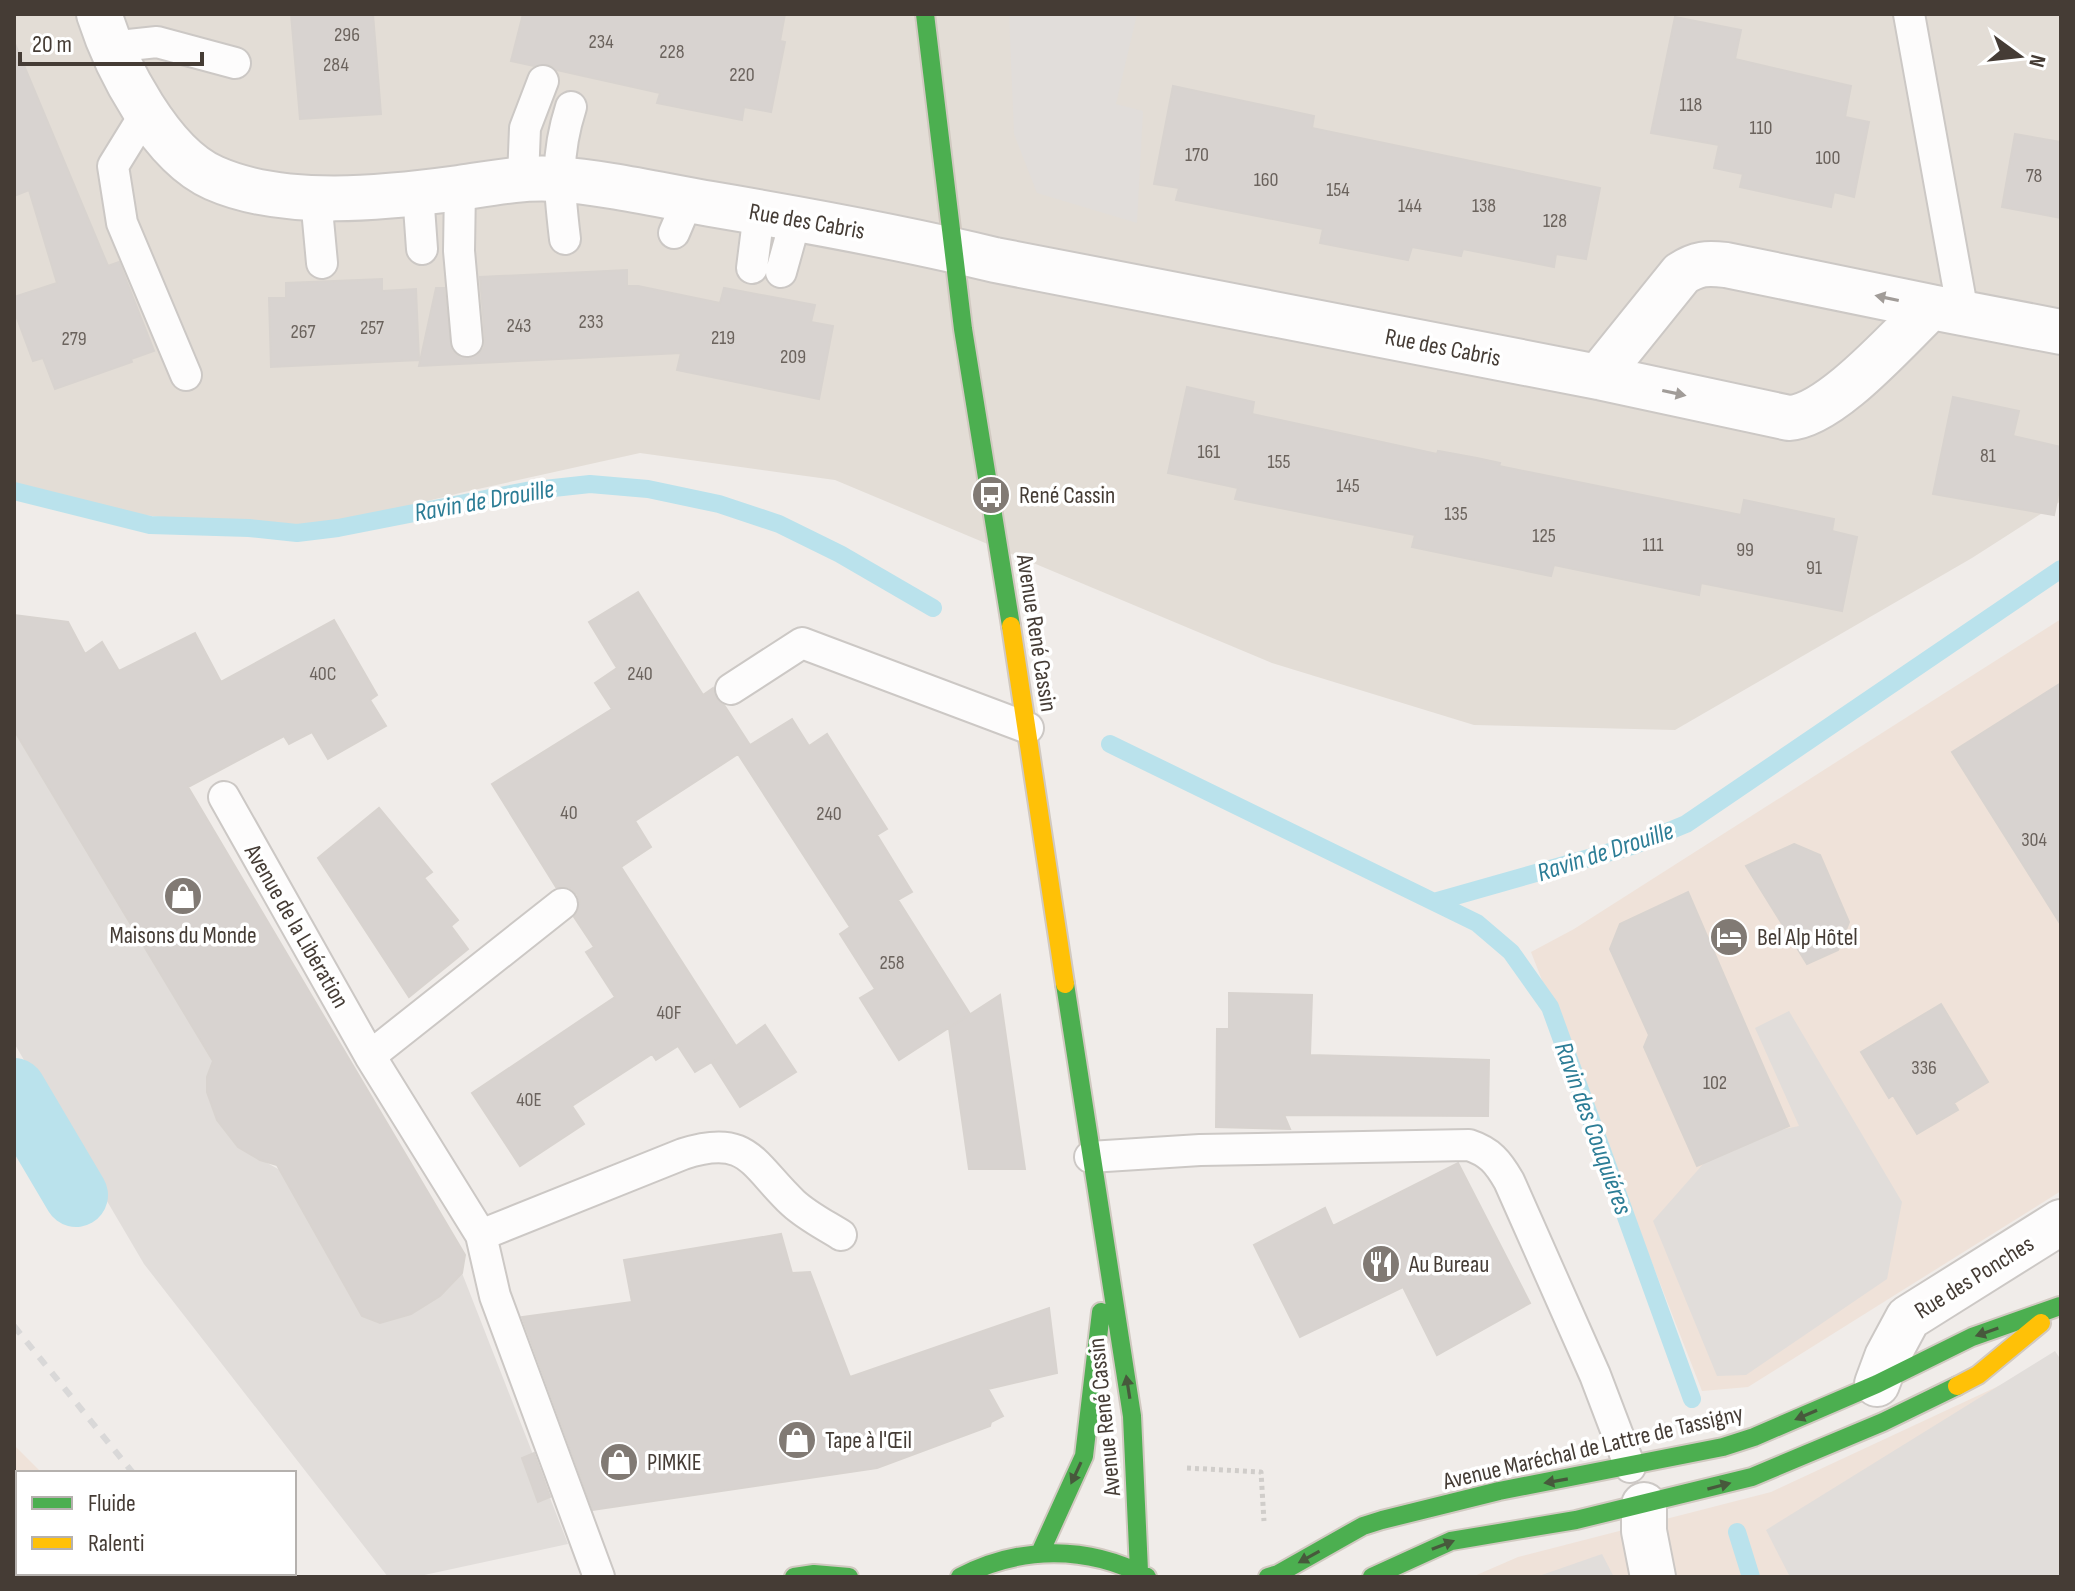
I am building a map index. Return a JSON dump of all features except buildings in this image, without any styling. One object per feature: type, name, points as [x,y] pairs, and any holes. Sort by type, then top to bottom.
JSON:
[{"type":"main road","name":"Avenue René Cassin","points":[[925,14],[952,249],[1132,1416],[1143,1574]]},
{"type":"main road","name":"Avenue René Cassin","points":[[1040,1553],[1084,1456],[1108,1258]]},
{"type":"main road","name":"Avenue Maréchal de Lattre de Tassigny","points":[[1268,1577],[1363,1526],[1499,1491],[1637,1486],[1752,1477],[1883,1422],[1978,1375],[2061,1306]]},
{"type":"main road","name":"Avenue Maréchal de Lattre de Tassigny","points":[[1372,1577],[1451,1541],[1576,1520],[1637,1486],[1877,1384],[1972,1337],[2061,1306]]},
{"type":"main road","points":[[960,1577],[998,1562],[1040,1553],[1091,1555],[1143,1574]]},
{"type":"main road","points":[[794,1577],[814,1574],[849,1577]]},
{"type":"street","name":"Rue des Cabris","points":[[104,31],[145,114],[185,158],[212,178],[277,196],[316,198],[439,190],[540,179],[607,185],[681,217],[778,215],[1598,377],[1783,417],[1799,417],[1814,411],[1947,310]]},
{"type":"street","points":[[1598,377],[1681,274],[1703,263],[2061,332]]},
{"type":"street","name":"Rue des Ponches","points":[[1877,1384],[1887,1357],[1908,1318],[2061,1222]]},
{"type":"street","points":[[1637,1486],[1653,1577]]},
{"type":"lane","points":[[1909,14],[1947,310]]},
{"type":"lane","points":[[104,31],[235,63]]},
{"type":"lane","points":[[543,81],[525,128],[540,179],[565,239]]},
{"type":"lane","points":[[540,179],[562,134],[571,107]]},
{"type":"lane","points":[[145,114],[113,166],[122,223],[186,375]]},
{"type":"lane","points":[[422,249],[439,190]]},
{"type":"lane","points":[[439,190],[459,251],[467,341]]},
{"type":"lane","points":[[316,198],[322,263]]},
{"type":"lane","points":[[766,270],[778,215]]},
{"type":"lane","points":[[731,689],[802,643],[1028,728]]},
{"type":"lane","name":"Avenue de la Libération","points":[[224,797],[370,1056],[481,1235],[495,1296],[599,1577]]},
{"type":"lane","points":[[370,1056],[562,904]]},
{"type":"lane","points":[[1090,1157],[1248,1149],[1469,1145],[1481,1149],[1497,1160],[1509,1181],[1595,1375],[1637,1486]]},
{"type":"lane","points":[[481,1235],[683,1154],[714,1146],[726,1146],[745,1153],[795,1204],[841,1235]]},
{"type":"path","points":[[1179,1467],[1261,1472],[1265,1531]]},
{"type":"shaded area","points":[[14,14],[2061,14],[2061,501],[1972,558],[1675,730],[1474,725],[1272,663],[835,480],[640,453],[297,533],[84,508],[14,493]]},
{"type":"shaded area","points":[[1009,14],[1137,14],[1116,104],[1143,111],[1137,223],[1037,193],[1014,134]]},
{"type":"shaded area","points":[[2061,619],[2061,1191],[1748,1387],[1702,1391],[1531,952],[1574,929]]},
{"type":"shaded area","name":"Maisons du Monde","points":[[14,730],[213,1061],[207,1077],[207,1092],[217,1120],[238,1147],[280,1170],[357,1308],[380,1323],[411,1314],[440,1296],[462,1273],[568,1544],[415,1577],[388,1577],[144,1264],[14,1043]]},
{"type":"shaded area","points":[[1789,1011],[1902,1202],[1887,1279],[1746,1375],[1717,1376],[1653,1221],[1704,1163],[1780,1130],[1799,1126],[1755,1028]]},
{"type":"shaded area","points":[[2055,1351],[2061,1360],[2061,1577],[1790,1577],[1766,1530]]},
{"type":"shaded area","points":[[2061,1357],[2061,1577],[1472,1577],[1518,1557],[1771,1492]]},
{"type":"shaded area","points":[[14,1445],[40,1471],[16,1471],[16,1575],[143,1577],[14,1577]]},
{"type":"shaded area","points":[[1602,1554],[1614,1577],[1536,1577]]},
{"type":"waterway","name":"Ravin de Drouille","points":[[14,491],[150,525],[297,533],[338,528],[526,491],[590,484],[648,489],[719,504],[779,524],[840,554],[933,608]]},
{"type":"waterway","name":"Ravin de Drouille","points":[[1110,744],[1434,902],[1635,845],[1686,824],[2061,569]]},
{"type":"waterway","name":"Ravin des Couquiéres","points":[[1434,902],[1477,923],[1511,952],[1550,1007],[1692,1399]]},
{"type":"waterway","points":[[14,1090],[76,1195]]},
{"type":"waterway","name":"Ravin des Couquiéres","points":[[1737,1532],[1751,1577]]},
{"type":"railway","points":[[14,1326],[131,1471]]},
{"type":"traffic: fast","points":[[925,14],[963,329],[1011,626]]},
{"type":"traffic: fast","points":[[1065,984],[1132,1416],[1139,1571]]},
{"type":"traffic: fast","points":[[1268,1577],[1363,1526],[1382,1520],[1499,1491],[1723,1447],[1754,1437],[1877,1384],[1972,1337],[2060,1306]]},
{"type":"traffic: fast","points":[[1040,1553],[1084,1456],[1101,1312]]},
{"type":"traffic: fast","points":[[1372,1577],[1451,1541],[1576,1520],[1752,1477],[1883,1422],[1957,1386]]},
{"type":"traffic: fast","points":[[960,1577],[1006,1559],[1054,1553],[1101,1559],[1147,1577]]},
{"type":"traffic: fast","points":[[794,1577],[814,1574],[849,1577]]},
{"type":"traffic: slow","points":[[1011,626],[1065,984]]},
{"type":"traffic: slow","points":[[1957,1386],[1978,1375],[2041,1323]]},
{"type":"place","name":"René Cassin","points":[[991,495]]},
{"type":"place","name":"Maisons du Monde","points":[[183,896]]},
{"type":"place","name":"Bel Alp Hôtel","points":[[1729,937]]},
{"type":"place","name":"Au Bureau","points":[[1381,1264]]},
{"type":"place","name":"Tape à l'Œil","points":[[797,1440]]},
{"type":"place","name":"PIMKIE","points":[[619,1462]]}]
